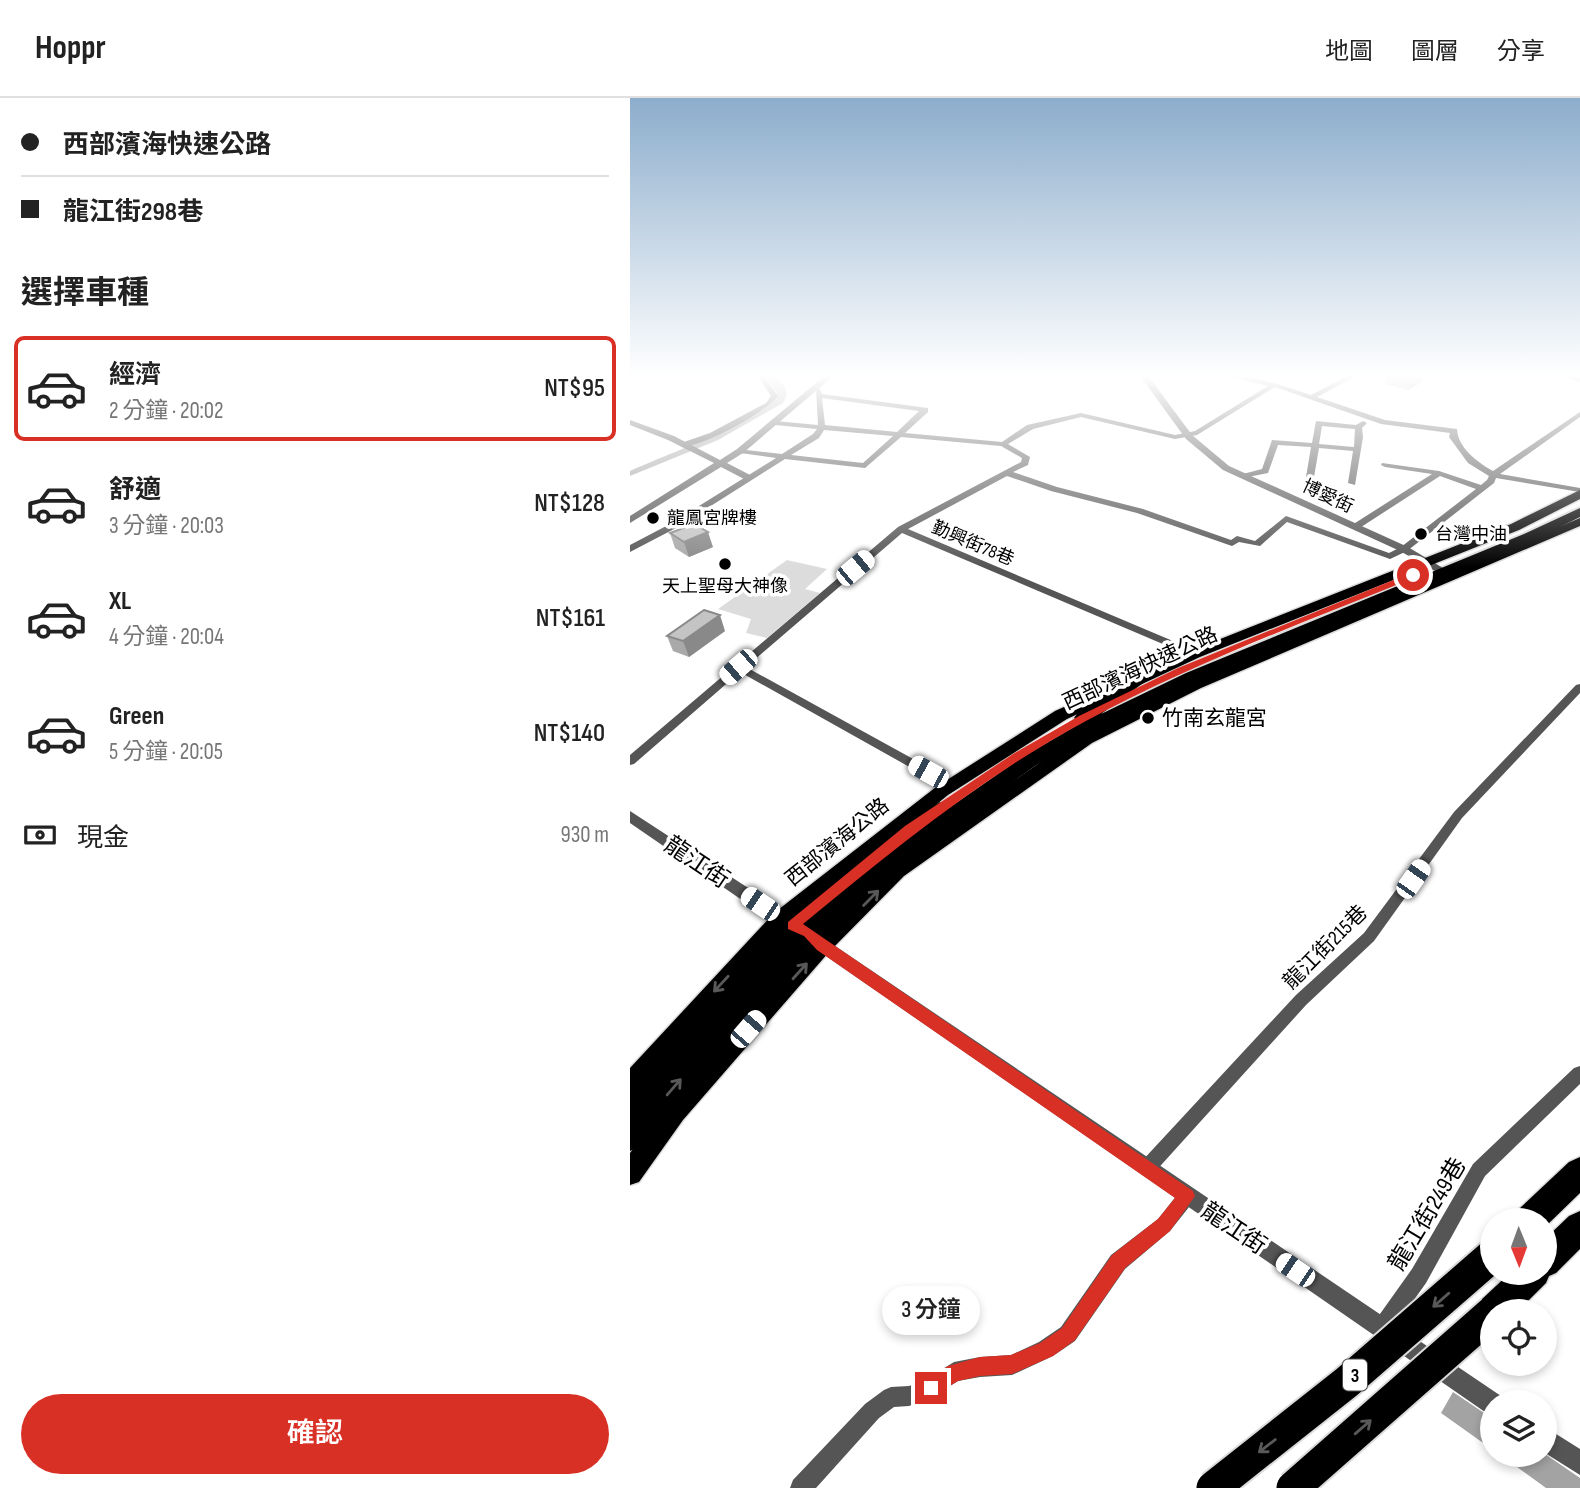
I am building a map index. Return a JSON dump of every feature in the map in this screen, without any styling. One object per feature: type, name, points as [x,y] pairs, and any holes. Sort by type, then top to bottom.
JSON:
[{"type":"highway","name":"西部濱海快速公路","points":[[630,1138],[801,931],[900,854],[1028,762],[1086,728],[1192,677],[1440,569],[1580,503]]},
{"type":"highway","name":"西部濱海快速公路","points":[[630,1113],[711,1015],[910,829],[1017,756],[1083,718],[1182,670],[1529,537],[1580,512]]},
{"type":"highway","points":[[1192,677],[1306,638]]},
{"type":"highway","points":[[1083,718],[1142,678]]},
{"type":"highway","points":[[1542,1208],[1580,1172]]},
{"type":"highway","name":"3","points":[[1558,1249],[1580,1227]]},
{"type":"highway","name":"3","points":[[1213,1488],[1348,1382],[1480,1266]]},
{"type":"highway","name":"3","points":[[1506,1299],[1521,1285]]},
{"type":"highway","name":"3","points":[[1293,1488],[1480,1323]]},
{"type":"main road","name":"西部濱海公路","points":[[630,1084],[801,931],[897,871],[1086,739],[1196,685],[1306,638],[1440,569],[1580,492]]},
{"type":"main road","name":"西部濱海公路","points":[[630,1173],[843,867],[951,785],[1061,715],[1195,654],[1580,522]]},
{"type":"street","points":[[668,438],[749,478]]},
{"type":"street","points":[[687,447],[707,438]]},
{"type":"street","points":[[630,520],[756,438]]},
{"type":"street","points":[[630,548],[673,526],[813,438]]},
{"type":"street","points":[[740,451],[865,466],[895,438]]},
{"type":"street","points":[[931,438],[1003,444],[1013,438]]},
{"type":"street","name":"博愛街","points":[[1189,438],[1207,456],[1404,549],[1440,569]]},
{"type":"street","points":[[1310,477],[1317,438]]},
{"type":"street","points":[[1352,483],[1357,438]]},
{"type":"street","points":[[1454,438],[1471,461],[1493,475],[1580,492]]},
{"type":"street","points":[[1007,473],[1054,489],[1140,511],[1232,543],[1237,540],[1257,544],[1286,519],[1390,556],[1404,549],[1491,481],[1493,475],[1546,438]]},
{"type":"street","points":[[1246,476],[1265,471],[1275,442],[1356,449]]},
{"type":"street","name":"勤興街78巷","points":[[901,530],[1028,460],[1003,444]]},
{"type":"street","points":[[1385,465],[1439,472],[1482,488]]},
{"type":"street","points":[[1355,527],[1439,472]]},
{"type":"street","points":[[630,761],[901,530]]},
{"type":"street","name":"勤興街78巷","points":[[901,530],[1195,654]]},
{"type":"street","points":[[738,667],[951,785]]},
{"type":"street","name":"龍江街215巷","points":[[1147,1168],[1301,1000],[1369,937],[1458,815],[1580,687]]},
{"type":"street","name":"龍江街","points":[[630,816],[1147,1168],[1183,1201],[1382,1328],[1480,1395]]},
{"type":"street","name":"龍江街249巷","points":[[1382,1328],[1419,1276],[1479,1170],[1580,1073]]},
{"type":"street","points":[[801,1488],[872,1411],[891,1397],[909,1396],[931,1388],[954,1372],[1012,1365],[1046,1349],[1068,1334],[1118,1262],[1164,1225],[1183,1201]]},
{"type":"street","points":[[1557,1447],[1580,1463]]},
{"type":"shaded area","points":[[707,438],[722,438],[630,476],[630,471]]},
{"type":"shaded area","points":[[787,560],[827,569],[805,589],[820,593],[767,638],[746,633],[751,619],[718,609]]},
{"type":"shaded area","points":[[1453,1392],[1480,1410],[1480,1441],[1441,1413]]},
{"type":"shaded area","points":[[1557,1462],[1580,1478],[1580,1488],[1546,1488],[1517,1467],[1557,1467]]},
{"type":"building","points":[[694,524],[708,532],[684,542],[670,533]]},
{"type":"building","points":[[704,610],[720,615],[683,641],[667,636]]},
{"type":"place","name":"龍鳳宮牌樓","points":[[653,518]]},
{"type":"place","name":"台灣中油","points":[[1421,534]]},
{"type":"place","name":"天上聖母大神像","points":[[725,564]]},
{"type":"place","name":"竹南玄龍宮","points":[[1148,718]]},
{"type":"route","points":[[931,1388],[954,1372],[1012,1365],[1046,1349],[1068,1334],[1118,1262],[1164,1225],[1187,1196],[793,925],[910,829],[1017,756],[1083,718],[1182,670],[1413,575]]}]
